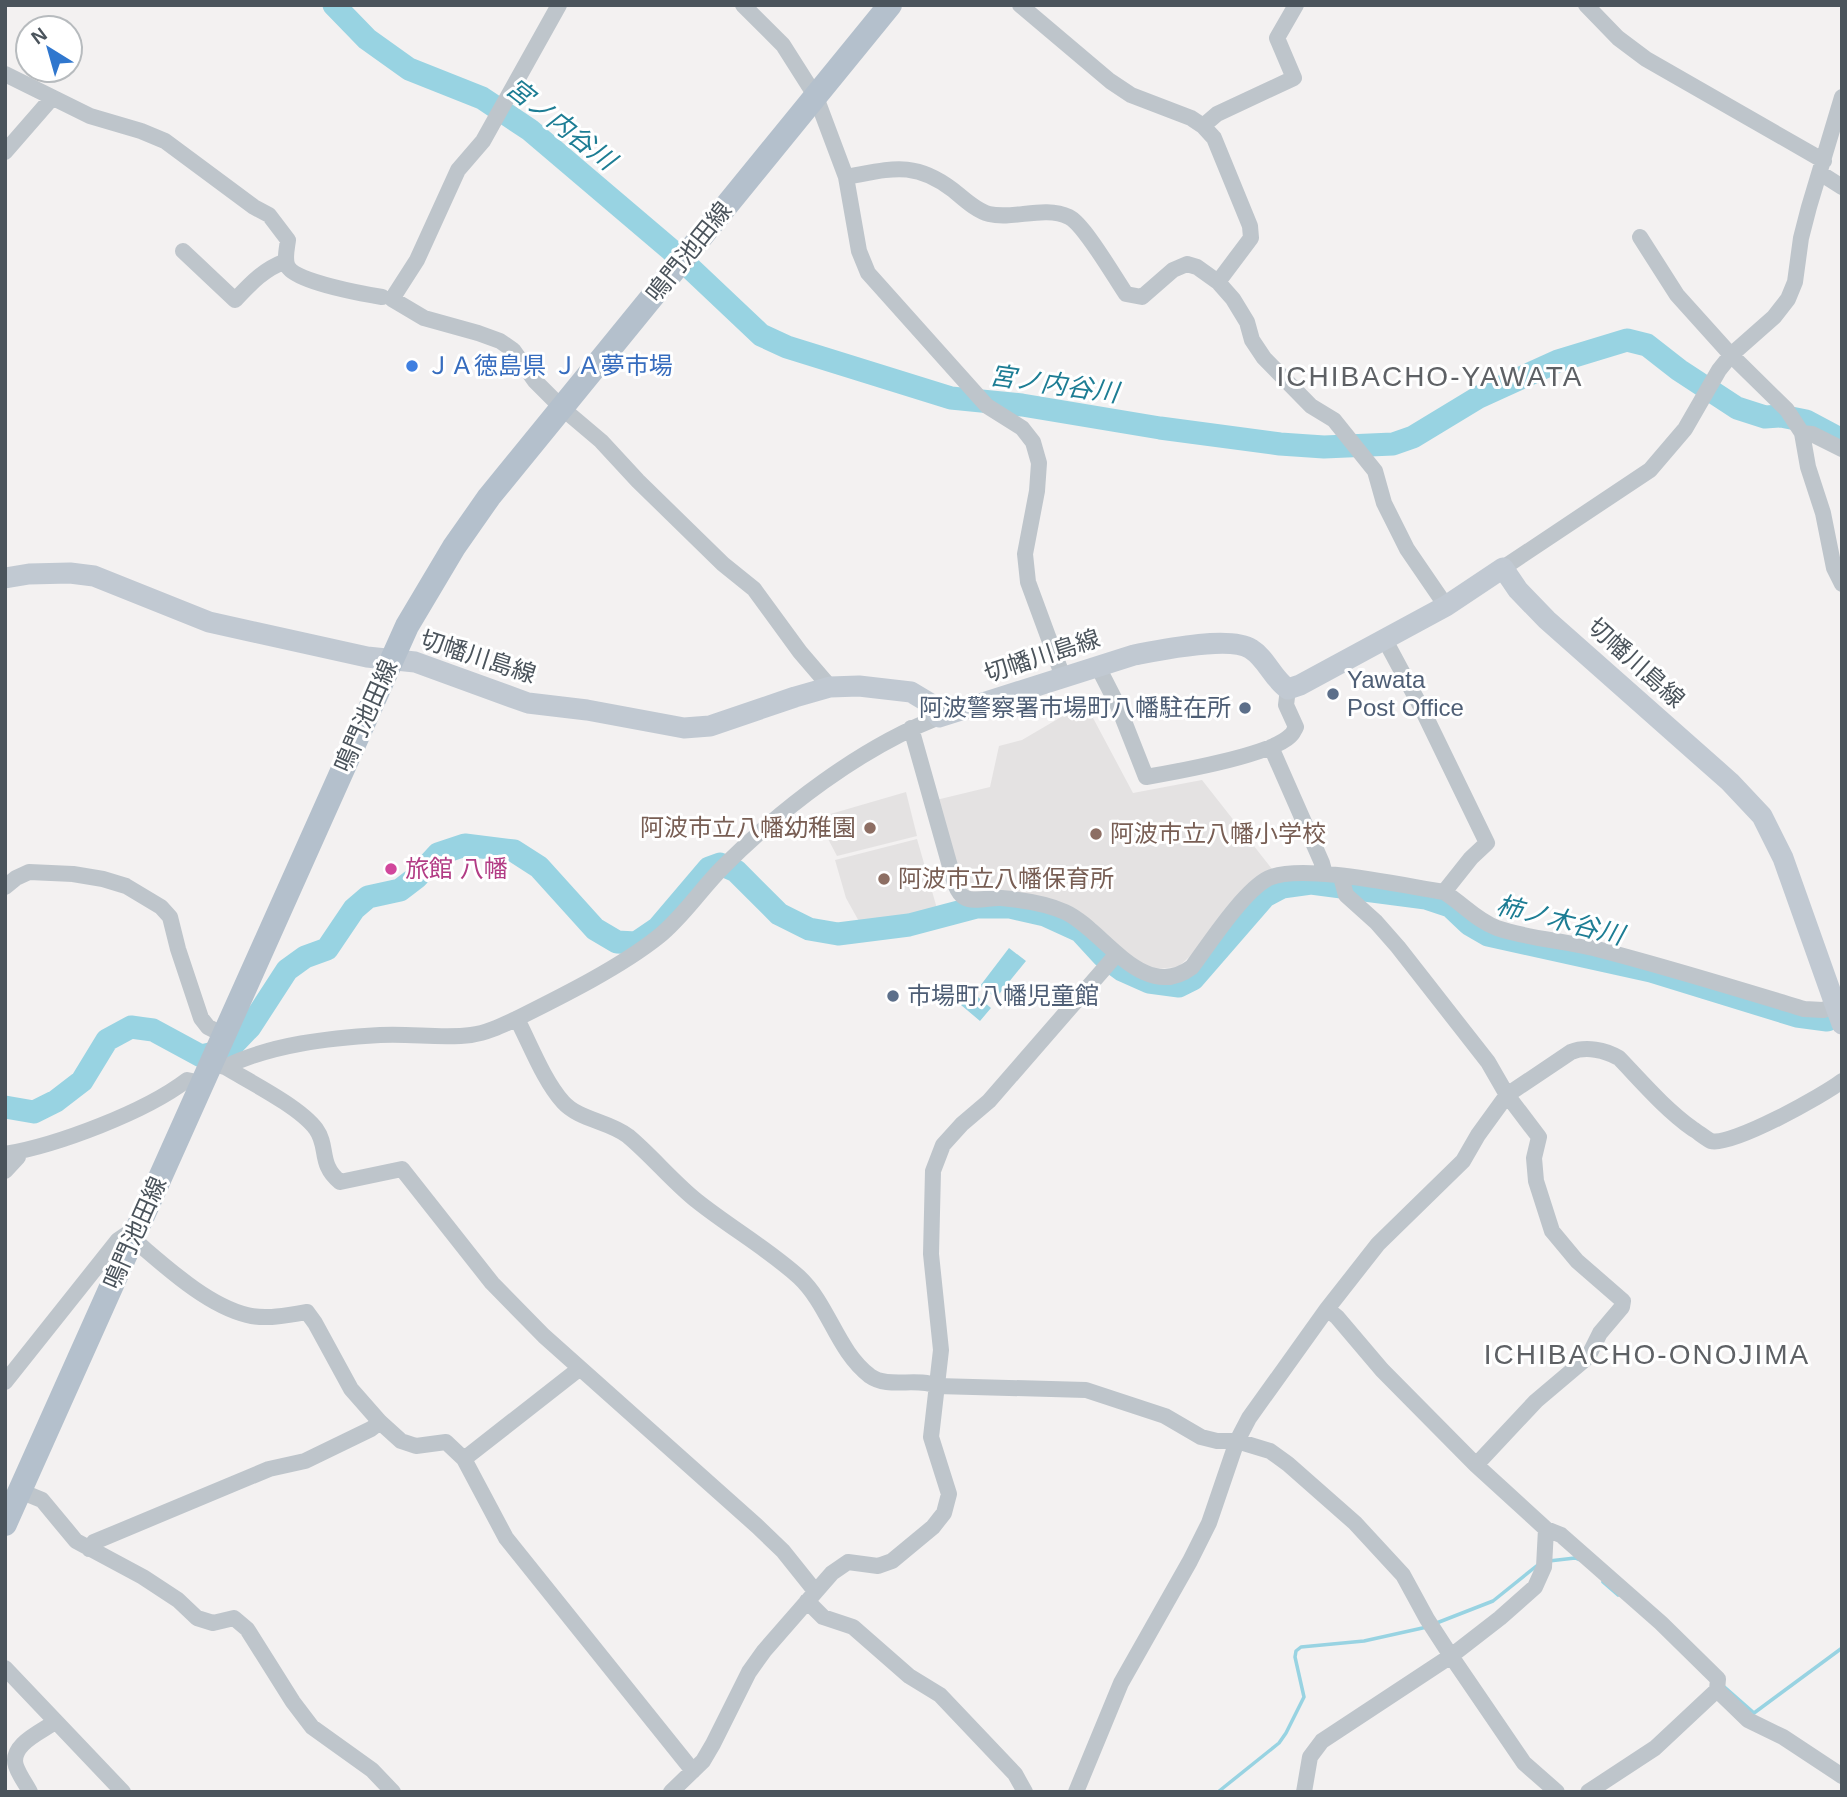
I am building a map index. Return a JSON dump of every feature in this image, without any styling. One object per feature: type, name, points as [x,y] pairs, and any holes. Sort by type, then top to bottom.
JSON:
[{"type":"main road","name":"鳴門池田線","points":[[5,1524],[404,632],[454,547],[489,497],[890,5]]},
{"type":"main road","name":"切幡川島線","points":[[1503,568],[1518,590],[1547,620],[1615,678],[1752,804],[1777,843],[1839,1013]]},
{"type":"main road","points":[[1288,689],[1446,606],[1503,568]]},
{"type":"main road","name":"切幡川島線","points":[[5,578],[29,574],[70,573],[94,576],[209,622],[367,657],[426,665],[528,703],[587,710],[684,728],[710,726],[830,687],[859,686],[911,692],[931,704],[939,718],[1097,665],[1161,649],[1227,642],[1250,648],[1262,659],[1278,682],[1288,689]]},
{"type":"street","points":[[559,5],[483,141],[458,170],[417,260],[392,299],[424,318],[500,341],[513,350],[535,381],[562,408],[601,440],[638,481],[723,564],[754,589],[800,652],[830,687]]},
{"type":"street","points":[[743,5],[783,45],[816,97],[846,177],[859,251],[868,273],[987,406],[1022,428],[1033,442],[1039,463],[1025,567],[1063,677]]},
{"type":"street","points":[[1020,5],[1110,81],[1131,95],[1191,118],[1214,138],[1250,226],[1251,238],[1217,282]]},
{"type":"street","points":[[1203,126],[1217,114],[1294,78],[1277,38],[1296,5]]},
{"type":"street","points":[[1586,5],[1618,37],[1646,59],[1822,167],[1842,187]]},
{"type":"street","points":[[5,74],[90,116],[165,141],[254,207],[269,215],[288,240],[286,261],[289,269],[297,275],[345,290],[382,297]]},
{"type":"street","points":[[1503,568],[1650,470],[1685,429],[1731,355],[1774,317],[1788,299],[1809,207],[1842,97]]},
{"type":"street","points":[[5,152],[52,98]]},
{"type":"street","points":[[846,177],[886,170],[912,169],[935,177],[986,214],[1002,216],[1051,213],[1070,217],[1085,234],[1126,294],[1142,298],[1173,270],[1186,264],[1197,267],[1233,299],[1247,322],[1252,340],[1264,358],[1311,406],[1334,420],[1375,471],[1384,503],[1407,549],[1446,606]]},
{"type":"street","points":[[1640,237],[1677,295],[1731,355],[1787,410],[1800,429],[1808,467],[1823,513],[1834,568],[1842,584]]},
{"type":"street","points":[[183,251],[235,300],[257,277],[274,265],[286,261]]},
{"type":"street","points":[[1800,429],[1842,449]]},
{"type":"street","points":[[1385,640],[1487,843],[1471,858],[1444,892]]},
{"type":"street","points":[[1097,665],[1118,705],[1146,778],[1213,764],[1271,747],[1289,737],[1296,727],[1286,705],[1288,689]]},
{"type":"street","points":[[10,1153],[64,1138],[167,1095],[215,1059],[239,1060],[292,1046],[381,1035],[470,1035],[517,1019],[626,960],[659,936],[713,877],[775,818],[802,797],[911,729],[939,718]]},
{"type":"street","points":[[911,729],[955,884],[962,896],[969,899],[998,898],[1037,903],[1066,912],[1095,933],[1116,955],[1140,969],[1163,977],[1180,976],[1192,967],[1255,889],[1269,878],[1296,872],[1338,881],[1444,892],[1460,902],[1478,919],[1499,929],[1573,943],[1670,968],[1804,1009],[1839,1013]]},
{"type":"street","points":[[1271,747],[1322,863],[1406,956],[1489,1062],[1507,1095],[1539,1137],[1534,1158],[1536,1181],[1552,1231],[1577,1261],[1623,1301],[1622,1307],[1600,1333],[1588,1357],[1536,1401],[1476,1465]]},
{"type":"street","points":[[5,887],[29,872],[73,874],[103,878],[126,886],[161,906],[170,917],[201,1018],[208,1027],[215,1059],[307,1118],[318,1131],[329,1173],[340,1182],[402,1169],[492,1283],[579,1369],[783,1551],[823,1617],[853,1627],[909,1676],[940,1695],[1015,1774],[1025,1792]]},
{"type":"street","points":[[671,1792],[693,1771],[713,1744],[749,1672],[764,1651],[832,1573],[848,1562],[878,1566],[892,1561],[933,1527],[944,1513],[949,1494],[931,1437],[941,1350],[931,1254],[930,1208],[933,1171],[943,1145],[989,1101],[1116,955]]},
{"type":"street","points":[[517,1019],[563,1103],[575,1112],[611,1125],[627,1136],[696,1200],[801,1278],[816,1297],[845,1346],[872,1378],[889,1382],[927,1382],[937,1386],[1086,1390],[1165,1416],[1201,1437],[1217,1441],[1237,1441],[1270,1451],[1288,1464],[1354,1523],[1403,1575],[1431,1625],[1524,1763],[1557,1792]]},
{"type":"street","points":[[1076,1792],[1121,1683],[1190,1562],[1209,1523],[1237,1441],[1250,1418],[1326,1308],[1378,1244],[1463,1161],[1507,1095],[1580,1048],[1610,1053],[1619,1058],[1672,1114],[1710,1140],[1718,1141],[1745,1134],[1842,1081]]},
{"type":"street","points":[[5,1171],[18,1157],[10,1153]]},
{"type":"street","points":[[5,1382],[118,1240],[136,1232],[173,1273],[230,1309],[248,1316],[270,1317],[307,1312],[351,1389],[380,1422],[401,1441],[416,1446],[446,1442],[464,1459],[506,1538],[693,1771]]},
{"type":"street","points":[[1326,1308],[1337,1317],[1382,1370],[1476,1465],[1546,1530],[1561,1535],[1661,1623],[1748,1720],[1783,1737],[1842,1776]]},
{"type":"street","points":[[464,1459],[579,1369]]},
{"type":"street","points":[[89,1549],[94,1542],[269,1469],[305,1461],[380,1422]]},
{"type":"street","points":[[20,1491],[42,1500],[76,1541],[155,1585],[178,1600],[197,1618],[213,1623],[234,1618],[247,1629],[312,1727],[372,1770],[393,1792]]},
{"type":"street","points":[[1304,1792],[1310,1757],[1322,1741],[1451,1656],[1535,1587],[1544,1562],[1546,1530]]},
{"type":"street","points":[[5,1668],[123,1792]]},
{"type":"street","points":[[1588,1792],[1655,1748],[1718,1685]]},
{"type":"street","points":[[30,1792],[15,1765],[16,1755],[20,1746],[55,1722]]},
{"type":"shaded area","name":"阿波市立八幡小学校","points":[[1085,703],[1133,793],[1202,780],[1272,869],[1251,886],[1196,951],[1178,967],[1154,969],[1130,958],[1095,923],[972,894],[961,889],[936,800],[990,787],[999,746],[1022,740]]},
{"type":"shaded area","name":"阿波市立八幡幼稚園","points":[[906,792],[917,836],[837,856],[827,837],[824,820],[827,815]]},
{"type":"shaded area","name":"阿波市立八幡保育所","points":[[917,839],[938,912],[866,934],[846,898],[835,860]]},
{"type":"water","points":[[1009,948],[1026,961],[996,998],[980,986]]},
{"type":"water","points":[[972,992],[991,1008],[980,1021],[961,1005]]},
{"type":"waterway","name":"宮ノ内谷川","points":[[334,5],[367,39],[409,69],[482,98],[530,130],[670,249],[761,335],[787,347],[951,398],[1022,405],[1160,428],[1280,444],[1324,447],[1393,444],[1413,437],[1479,397],[1558,361],[1627,340],[1647,345],[1679,370],[1737,408],[1765,417],[1781,416],[1806,421],[1842,440]]},
{"type":"waterway","name":"柿ノ木谷川","points":[[5,1107],[34,1112],[56,1101],[82,1081],[107,1040],[131,1027],[153,1030],[201,1056],[228,1050],[250,1027],[287,970],[305,957],[327,949],[354,909],[368,897],[400,890],[417,877],[438,854],[465,845],[514,851],[539,867],[595,929],[617,942],[636,943],[658,928],[709,868],[720,864],[736,871],[779,914],[809,929],[838,934],[909,925],[977,907],[1010,907],[1045,915],[1080,931],[1103,956],[1122,970],[1149,982],[1179,986],[1193,979],[1265,896],[1282,887],[1311,883],[1426,898],[1450,906],[1469,924],[1488,935],[1651,971],[1797,1016],[1827,1020],[1842,1014]]},
{"type":"waterway","points":[[1549,1561],[1575,1558],[1580,1560]]},
{"type":"waterway","points":[[1434,1624],[1493,1601],[1539,1564]]},
{"type":"waterway","points":[[1603,1582],[1618,1595]]},
{"type":"waterway","points":[[1218,1792],[1279,1743],[1286,1733],[1304,1697],[1295,1657],[1296,1651],[1301,1647],[1364,1641],[1427,1627]]},
{"type":"waterway","points":[[1721,1684],[1754,1713],[1842,1648]]},
{"type":"place","name":"ＪＡ徳島県 ＪＡ夢市場","points":[[412,366]]},
{"type":"place","name":"Yawata Post Office","points":[[1333,694]]},
{"type":"place","name":"阿波警察署市場町八幡駐在所","points":[[1245,708]]},
{"type":"place","name":"阿波市立八幡幼稚園","points":[[870,828]]},
{"type":"place","name":"阿波市立八幡小学校","points":[[1096,834]]},
{"type":"place","name":"旅館 八幡","points":[[391,869]]},
{"type":"place","name":"阿波市立八幡保育所","points":[[884,879]]},
{"type":"place","name":"市場町八幡児童館","points":[[893,996]]},
{"type":"district","name":"ICHIBACHO-YAWATA","points":[[1430,376]]},
{"type":"district","name":"ICHIBACHO-ONOJIMA","points":[[1647,1354]]}]
